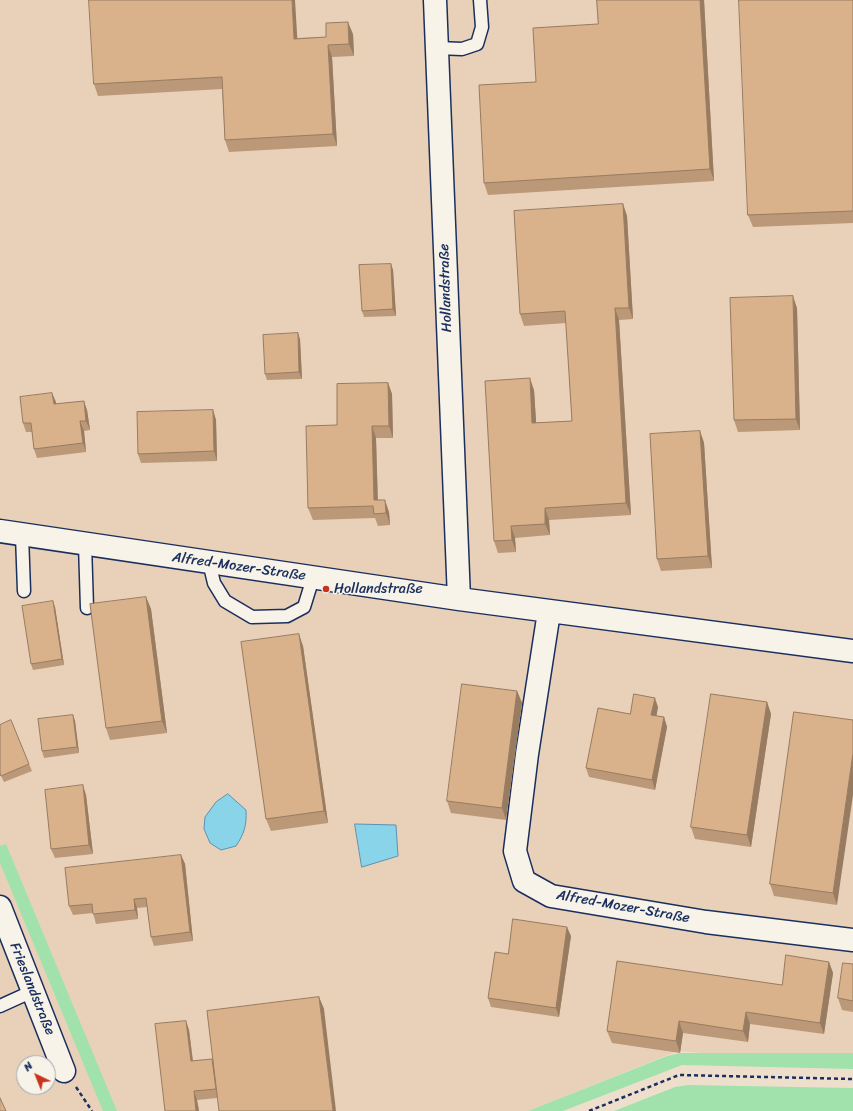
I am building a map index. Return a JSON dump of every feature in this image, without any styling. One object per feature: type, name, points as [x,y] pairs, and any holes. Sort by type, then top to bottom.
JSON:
[{"type":"street","name":"Hollandstraße","points":[[434,0],[459,599]]},
{"type":"street","name":"Alfred-Mozer-Straße","points":[[0,531],[549,612],[853,651]]},
{"type":"street","name":"Alfred-Mozer-Straße","points":[[549,612],[527,754],[515,851],[524,881],[551,896],[706,922],[853,940]]},
{"type":"street","name":"Frieslandstraße","points":[[0,908],[64,1070]]},
{"type":"lane","points":[[437,48],[462,49],[478,44],[482,27],[480,0]]},
{"type":"lane","points":[[22,535],[24,591]]},
{"type":"lane","points":[[85,544],[87,608]]},
{"type":"lane","points":[[209,562],[214,583],[225,602],[252,617],[287,616],[304,607],[313,578]]},
{"type":"lane","points":[[0,1006],[33,991]]},
{"type":"path","points":[[64,1070],[92,1111]]},
{"type":"path","points":[[590,1111],[679,1075],[853,1079]]},
{"type":"shaded area","points":[[0,0],[853,0],[853,1065],[678,1051],[528,1111],[0,1111]]},
{"type":"green space","points":[[6,844],[117,1111],[103,1111],[0,863],[0,846]]},
{"type":"green space","points":[[680,1053],[853,1053],[853,1069],[682,1065],[563,1111],[528,1111],[667,1056]]},
{"type":"green space","points":[[688,1085],[853,1088],[853,1111],[614,1111],[675,1087]]},
{"type":"water","points":[[228,794],[246,810],[246,820],[243,833],[236,846],[221,850],[210,843],[204,829],[205,817],[216,802]]},
{"type":"water","points":[[355,824],[396,825],[398,856],[362,867]]},
{"type":"building","points":[[89,0],[292,0],[294,39],[326,37],[326,23],[348,22],[349,44],[328,45],[333,134],[225,140],[222,77],[94,84]]},
{"type":"building","points":[[597,0],[700,0],[710,169],[484,183],[479,85],[536,82],[533,28],[598,24]]},
{"type":"building","points":[[739,0],[853,0],[853,211],[748,215]]},
{"type":"building","points":[[623,204],[629,308],[615,308],[626,503],[545,508],[545,524],[511,526],[512,540],[494,541],[485,381],[530,378],[532,423],[572,421],[565,311],[520,314],[514,211]]},
{"type":"building","points":[[391,264],[393,309],[362,311],[359,265]]},
{"type":"building","points":[[793,296],[796,419],[734,420],[730,298]]},
{"type":"building","points":[[298,333],[299,372],[265,374],[263,335]]},
{"type":"building","points":[[388,383],[389,426],[372,426],[374,500],[385,500],[386,513],[374,514],[373,506],[308,508],[306,426],[337,425],[337,384]]},
{"type":"building","points":[[52,393],[54,404],[84,401],[86,421],[80,421],[83,443],[34,449],[31,423],[23,423],[20,397]]},
{"type":"building","points":[[213,410],[214,451],[138,454],[137,412]]},
{"type":"building","points":[[700,431],[708,556],[657,559],[650,434]]},
{"type":"building","points":[[146,597],[162,721],[106,728],[90,604]]},
{"type":"building","points":[[53,601],[62,659],[31,664],[22,606]]},
{"type":"building","points":[[299,634],[324,811],[266,819],[241,642]]},
{"type":"building","points":[[462,684],[517,691],[502,808],[447,801]]},
{"type":"building","points":[[634,694],[655,698],[651,715],[664,717],[652,780],[586,768],[598,708],[630,714]]},
{"type":"building","points":[[711,694],[767,702],[747,835],[691,827]]},
{"type":"building","points":[[794,712],[853,720],[853,753],[833,893],[770,884]]},
{"type":"building","points":[[73,715],[77,747],[42,751],[38,719]]},
{"type":"building","points":[[11,720],[29,764],[1,776],[0,725]]},
{"type":"building","points":[[83,785],[89,845],[51,849],[45,790]]},
{"type":"building","points":[[181,855],[190,932],[151,937],[146,898],[134,899],[135,910],[93,914],[92,904],[69,906],[65,868]]},
{"type":"building","points":[[513,919],[567,927],[556,1008],[488,998],[495,952],[508,954]]},
{"type":"building","points":[[786,955],[829,962],[820,1023],[746,1012],[743,1031],[679,1021],[676,1041],[607,1031],[617,961],[782,985]]},
{"type":"building","points":[[843,963],[853,964],[853,1001],[838,998]]},
{"type":"building","points":[[319,997],[333,1111],[219,1111],[207,1011]]},
{"type":"building","points":[[186,1021],[191,1061],[212,1059],[216,1089],[194,1091],[196,1111],[165,1111],[155,1024]]},
{"type":"building","points":[[0,1098],[6,1111],[0,1111]]},
{"type":"place","name":"Hollandstraße","points":[[326,589]]}]
